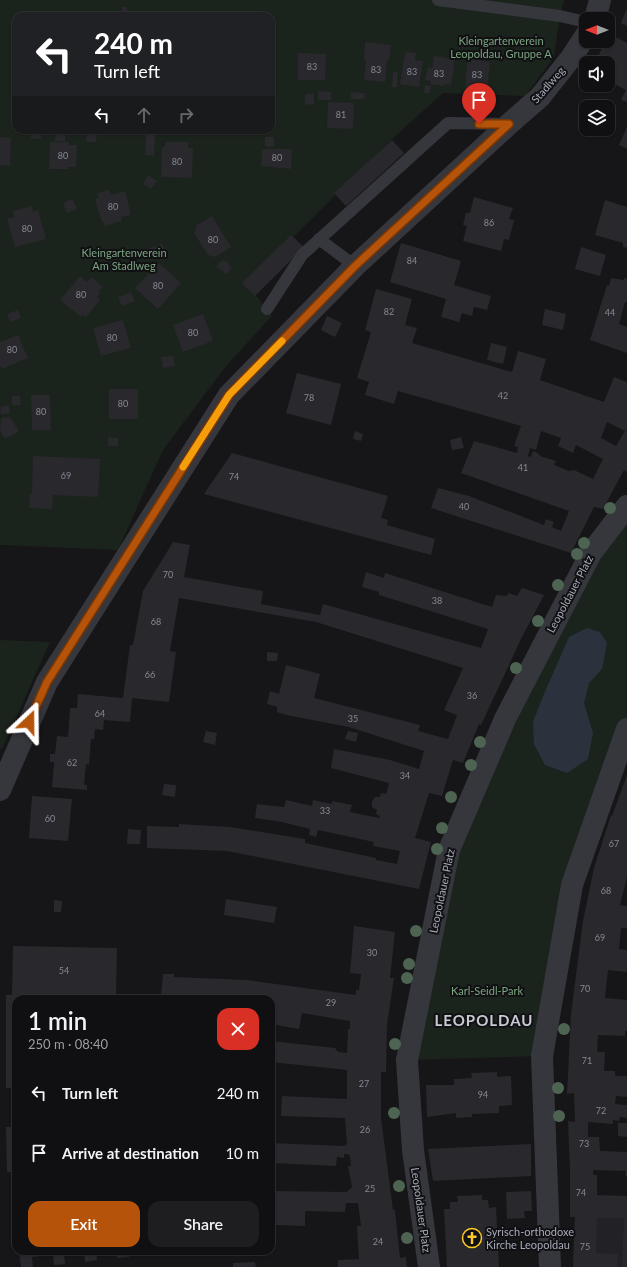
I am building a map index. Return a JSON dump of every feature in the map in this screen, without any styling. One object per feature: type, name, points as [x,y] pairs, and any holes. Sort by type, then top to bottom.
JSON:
[{"type":"street","points":[[597,12],[600,0]]},
{"type":"street","name":"Stadlweg","points":[[0,790],[47,682],[229,395],[355,266],[540,97],[579,46]]},
{"type":"street","name":"Leopoldauer Platz","points":[[429,1267],[413,1150],[407,1060],[449,850],[506,718],[588,558],[627,506]]},
{"type":"street","points":[[550,1267],[542,1056],[572,885],[627,729]]},
{"type":"lane","points":[[438,0],[560,16],[579,20]]},
{"type":"lane","points":[[266,310],[302,255],[448,123],[509,124]]},
{"type":"lane","points":[[319,240],[355,266]]},
{"type":"shaded area","points":[[587,628],[600,632],[607,643],[602,669],[589,683],[584,703],[593,733],[588,759],[567,773],[545,765],[534,744],[533,722],[569,637]]},
{"type":"shaded area","points":[[575,1217],[627,1218],[627,1267],[573,1267]]},
{"type":"green space","name":"Kleingartenverein Am Stadlweg","points":[[0,0],[564,0],[554,57],[525,96],[443,93],[391,140],[247,283],[272,316],[226,366],[163,450],[118,550],[0,545]]},
{"type":"green space","name":"Karl-Seidl-Park","points":[[627,506],[627,729],[572,885],[542,1056],[407,1060],[449,850]]},
{"type":"green space","points":[[0,640],[50,642],[2,749],[0,749]]},
{"type":"building","points":[[122,7],[127,7],[127,12],[122,12]]},
{"type":"building","points":[[627,8],[627,26],[621,23]]},
{"type":"building","points":[[615,37],[627,43],[627,102],[621,100],[626,90],[615,84],[615,56],[598,56],[602,48],[615,48]]},
{"type":"building","points":[[365,42],[391,45],[389,60],[387,60],[385,82],[364,80],[366,59],[364,59]]},
{"type":"building","points":[[405,52],[416,53],[415,60],[423,61],[419,87],[400,84]]},
{"type":"building","points":[[298,53],[326,54],[325,80],[298,80]]},
{"type":"building","points":[[468,54],[482,55],[481,61],[490,62],[487,91],[465,89]]},
{"type":"building","points":[[434,56],[455,59],[451,85],[445,84],[444,86],[430,84],[431,81],[425,80],[428,67],[432,68]]},
{"type":"building","points":[[393,72],[398,72],[397,87],[392,87]]},
{"type":"building","points":[[425,85],[431,86],[430,93],[424,93]]},
{"type":"building","points":[[318,91],[331,92],[331,100],[318,100]]},
{"type":"building","points":[[351,92],[365,93],[364,99],[351,99]]},
{"type":"building","points":[[305,94],[314,94],[314,104],[305,105]]},
{"type":"building","points":[[328,102],[354,103],[353,129],[327,128]]},
{"type":"building","points":[[627,127],[627,149],[619,145]]},
{"type":"building","points":[[31,134],[41,134],[41,139],[31,138]]},
{"type":"building","points":[[56,134],[65,134],[65,141],[55,141]]},
{"type":"building","points":[[87,134],[97,134],[96,142],[86,142]]},
{"type":"building","points":[[146,134],[155,135],[154,156],[145,155]]},
{"type":"building","points":[[0,137],[11,138],[10,166],[0,165]]},
{"type":"building","points":[[265,137],[274,137],[274,147],[265,146]]},
{"type":"building","points":[[392,140],[404,153],[346,206],[334,193]]},
{"type":"building","points":[[50,142],[69,142],[69,145],[77,145],[76,167],[68,167],[68,169],[49,169]]},
{"type":"building","points":[[165,142],[188,142],[188,148],[193,148],[192,178],[161,177],[162,147],[165,147]]},
{"type":"building","points":[[262,149],[292,149],[291,169],[261,166]]},
{"type":"building","points":[[148,175],[157,181],[151,189],[143,184]]},
{"type":"building","points":[[109,190],[111,195],[125,191],[131,215],[121,217],[122,221],[105,226],[104,222],[102,222],[95,199],[99,198],[97,193]]},
{"type":"building","points":[[474,197],[513,208],[509,219],[514,220],[509,240],[504,239],[501,251],[463,241],[467,226],[463,225],[466,213],[470,213]]},
{"type":"building","points":[[72,199],[77,209],[67,213],[63,203]]},
{"type":"building","points":[[605,200],[627,207],[627,248],[623,247],[623,243],[595,235]]},
{"type":"building","points":[[32,206],[33,212],[38,210],[46,239],[15,247],[7,219],[14,217],[13,211]]},
{"type":"building","points":[[212,216],[231,247],[215,257],[208,255],[194,233],[197,225]]},
{"type":"building","points":[[291,235],[304,247],[255,296],[242,283]]},
{"type":"building","points":[[401,243],[461,261],[454,285],[491,296],[487,310],[474,307],[472,316],[462,313],[459,322],[441,317],[446,299],[390,282]]},
{"type":"building","points":[[162,244],[165,252],[150,256],[148,249]]},
{"type":"building","points":[[581,247],[606,255],[600,276],[575,269]]},
{"type":"building","points":[[224,260],[230,264],[229,266],[232,268],[227,274],[216,267]]},
{"type":"building","points":[[159,263],[181,283],[158,309],[135,288]]},
{"type":"building","points":[[80,276],[87,282],[92,277],[103,287],[97,297],[100,300],[86,317],[83,315],[81,317],[60,300]]},
{"type":"building","points":[[611,278],[624,280],[624,278],[627,278],[627,302],[625,302],[619,324],[627,327],[627,353],[590,340],[607,285],[609,286]]},
{"type":"building","points":[[376,289],[412,299],[405,325],[417,328],[412,343],[512,372],[518,351],[546,359],[540,380],[604,402],[614,377],[627,382],[627,472],[624,470],[603,509],[594,507],[571,553],[431,508],[438,488],[469,496],[544,525],[546,519],[554,522],[552,527],[561,531],[569,511],[461,473],[474,441],[517,453],[518,447],[514,446],[521,426],[398,391],[394,404],[365,395],[369,382],[357,378],[371,332],[365,330]],"holes":[[[607,422],[625,431],[616,446],[601,438]],[[541,431],[561,438],[558,446],[573,453],[576,445],[603,459],[593,479],[574,470],[569,471],[554,465],[556,461],[540,456],[538,453],[533,451],[531,457],[528,456],[530,448],[536,450]]]},
{"type":"building","points":[[131,292],[135,301],[122,306],[118,297]]},
{"type":"building","points":[[545,309],[566,314],[563,330],[542,325]]},
{"type":"building","points":[[18,310],[21,318],[10,322],[7,314]]},
{"type":"building","points":[[203,314],[213,341],[183,352],[173,325]]},
{"type":"building","points":[[327,316],[342,323],[335,337],[321,330]]},
{"type":"building","points":[[123,320],[131,348],[101,356],[93,328]]},
{"type":"building","points":[[18,335],[28,358],[2,369],[0,365],[0,342]]},
{"type":"building","points":[[491,343],[507,347],[503,364],[487,360]]},
{"type":"building","points":[[173,356],[175,366],[163,368],[161,357]]},
{"type":"building","points":[[297,373],[341,384],[331,425],[286,413]]},
{"type":"building","points":[[109,389],[138,389],[138,419],[109,419]]},
{"type":"building","points":[[31,395],[50,395],[51,430],[32,430]]},
{"type":"building","points":[[12,396],[20,396],[21,405],[12,405]]},
{"type":"building","points":[[9,405],[10,413],[1,415],[0,407]]},
{"type":"building","points":[[10,417],[19,431],[12,436],[4,438],[0,431],[1,418]]},
{"type":"building","points":[[355,431],[363,434],[361,441],[353,439]]},
{"type":"building","points":[[108,437],[118,438],[118,446],[108,446]]},
{"type":"building","points":[[461,437],[464,448],[452,450],[450,440]]},
{"type":"building","points":[[232,453],[388,496],[381,518],[388,520],[387,525],[435,539],[431,555],[204,494]]},
{"type":"building","points":[[33,456],[100,459],[98,497],[53,495],[52,509],[29,508],[30,494],[32,494]]},
{"type":"building","points":[[173,542],[190,545],[184,577],[263,591],[261,604],[320,615],[323,604],[481,648],[488,629],[379,595],[379,592],[362,587],[366,572],[384,578],[385,573],[492,607],[496,595],[507,596],[508,593],[517,596],[522,588],[544,595],[521,639],[481,725],[479,724],[463,763],[453,760],[442,796],[429,793],[415,838],[431,842],[419,889],[227,851],[147,848],[147,826],[179,827],[179,824],[230,827],[305,839],[305,843],[397,864],[400,851],[373,846],[374,842],[318,830],[316,837],[309,835],[310,829],[282,822],[255,818],[257,804],[284,807],[286,800],[312,806],[313,800],[332,804],[332,801],[352,805],[350,812],[379,818],[380,816],[376,814],[377,810],[372,807],[372,801],[375,797],[380,797],[381,793],[386,794],[389,783],[331,768],[334,749],[390,760],[419,769],[424,751],[349,727],[277,712],[277,707],[267,704],[270,691],[279,694],[286,665],[320,674],[314,698],[420,725],[418,731],[448,739],[457,715],[444,710],[463,668],[316,622],[179,598],[170,651],[176,652],[169,702],[132,698],[130,722],[104,720],[103,730],[95,729],[94,739],[91,739],[89,765],[86,764],[84,785],[87,785],[87,790],[52,787],[54,762],[50,762],[50,754],[55,754],[57,736],[68,737],[70,708],[77,708],[78,694],[123,698],[130,645],[133,645],[143,591]]},
{"type":"building","points":[[267,652],[278,653],[277,661],[267,661]]},
{"type":"building","points":[[206,731],[217,733],[215,745],[203,742]]},
{"type":"building","points":[[348,731],[358,733],[356,742],[345,739]]},
{"type":"building","points":[[627,775],[627,877],[620,905],[627,906],[627,928],[621,928],[619,949],[627,950],[627,972],[608,970],[605,998],[627,1000],[627,1031],[625,1031],[625,1036],[598,1035],[597,1052],[605,1052],[604,1071],[615,1071],[615,1076],[627,1076],[627,1097],[616,1096],[615,1104],[627,1105],[627,1118],[620,1117],[619,1121],[613,1120],[613,1124],[588,1122],[588,1137],[599,1137],[600,1151],[627,1152],[627,1176],[625,1176],[626,1171],[593,1170],[593,1175],[597,1175],[597,1195],[627,1196],[627,1267],[622,1267],[624,1218],[597,1218],[596,1253],[618,1254],[617,1267],[573,1267],[575,1217],[570,1217],[568,1121],[575,1122],[574,1093],[567,1094],[571,1014],[583,921],[594,868],[611,815],[612,816]]},
{"type":"building","points":[[164,784],[176,785],[175,797],[162,795]]},
{"type":"building","points":[[32,796],[72,799],[68,841],[29,838]]},
{"type":"building","points":[[128,829],[141,830],[140,844],[127,844]]},
{"type":"building","points":[[226,899],[277,907],[274,923],[224,915]]},
{"type":"building","points":[[54,900],[62,901],[61,912],[54,912]]},
{"type":"building","points":[[354,926],[395,932],[390,978],[394,978],[387,1025],[386,1072],[381,1072],[381,1118],[393,1210],[395,1210],[400,1258],[406,1257],[407,1267],[338,1267],[338,1260],[359,1259],[357,1226],[361,1226],[358,1203],[346,1203],[345,1212],[305,1211],[305,1226],[275,1225],[275,1191],[347,1192],[352,1187],[348,1166],[351,1166],[350,1156],[348,1154],[344,1154],[344,1158],[337,1157],[336,1166],[275,1163],[275,1143],[344,1146],[347,1144],[345,1118],[281,1116],[282,1096],[347,1099],[347,1070],[275,1062],[275,1041],[335,1048],[338,1052],[347,1053],[348,1029],[350,1029],[350,1021],[302,1013],[299,1029],[275,1025],[275,995],[161,995],[163,974],[174,974],[174,977],[247,980],[356,995],[356,990],[359,990],[361,974],[350,973]]},
{"type":"building","points":[[13,946],[117,948],[116,995],[12,995]]},
{"type":"building","points":[[6,995],[12,995],[12,1088],[6,1088]]},
{"type":"building","points":[[497,1072],[497,1077],[511,1076],[512,1105],[499,1106],[499,1113],[472,1114],[472,1117],[456,1118],[456,1113],[427,1117],[426,1085],[454,1085],[454,1079],[472,1078],[471,1073]]},
{"type":"building","points":[[618,1123],[627,1123],[627,1137],[618,1136]]},
{"type":"building","points":[[6,1127],[12,1127],[12,1172],[7,1172]]},
{"type":"building","points":[[531,1144],[531,1176],[433,1181],[428,1149]]},
{"type":"building","points":[[531,1191],[532,1211],[524,1211],[525,1218],[507,1219],[506,1192]]},
{"type":"building","name":"Syrisch-orthodoxe Kirche Leopoldau","points":[[482,1195],[482,1200],[488,1200],[489,1208],[496,1207],[499,1267],[447,1267],[444,1209],[450,1209],[450,1202],[458,1202],[457,1196]]},
{"type":"building","points":[[20,1255],[53,1255],[32,1257],[33,1267],[21,1267]]},
{"type":"building","points":[[53,1255],[64,1255],[65,1264],[54,1265]]},
{"type":"building","points":[[84,1255],[96,1255],[97,1260],[85,1262]]},
{"type":"building","points":[[117,1255],[129,1255],[129,1257],[117,1258]]},
{"type":"building","points":[[255,1262],[256,1267],[233,1267],[233,1263]]},
{"type":"slow traffic","points":[[183,467],[229,395],[282,341]]},
{"type":"place","name":"Syrisch-orthodoxe Kirche Leopoldau","points":[[472,1238]]},
{"type":"district","name":"LEOPOLDAU","points":[[484,1021]]},
{"type":"route","points":[[29,722],[47,682],[229,395],[355,266],[509,124],[479,124]]},
{"type":"park label","name":"Kleingartenverein Leopoldau, Gruppe A","points":[[501,47]]}]
